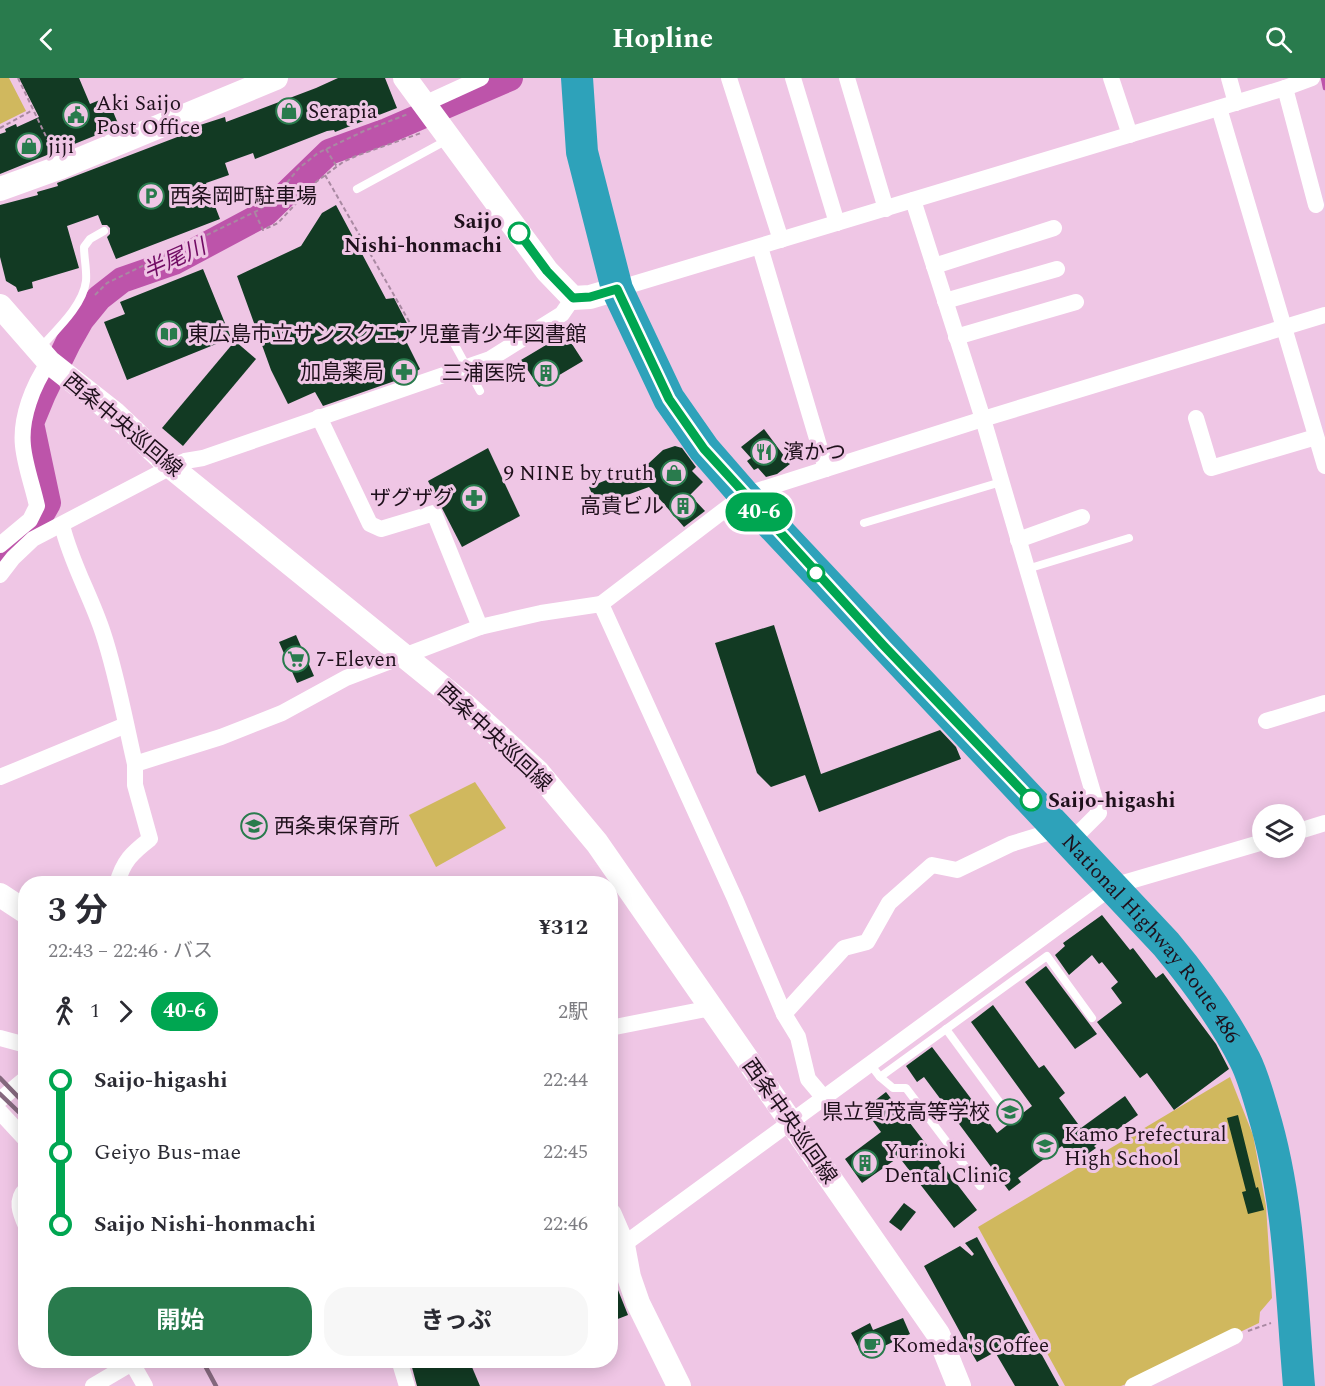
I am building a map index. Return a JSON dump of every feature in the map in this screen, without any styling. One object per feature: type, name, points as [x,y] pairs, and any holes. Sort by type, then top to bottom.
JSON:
[{"type":"highway","name":"National Highway Route 486","points":[[577,78],[582,152],[617,289],[669,399],[704,449],[744,495],[884,646],[1113,886],[1191,975],[1214,1007],[1245,1061],[1268,1127],[1280,1181],[1288,1240],[1299,1386]]},
{"type":"street","points":[[0,189],[61,167],[276,78]]},
{"type":"street","points":[[481,78],[415,96],[440,133],[547,271],[573,298],[590,297],[760,247],[1312,78]]},
{"type":"street","points":[[729,78],[781,240]]},
{"type":"street","points":[[793,78],[837,223]]},
{"type":"street","points":[[847,78],[886,208]]},
{"type":"street","points":[[1111,78],[1130,135]]},
{"type":"street","points":[[1229,78],[1236,103]]},
{"type":"street","points":[[1285,88],[1316,205]]},
{"type":"street","points":[[1219,108],[1325,466]]},
{"type":"street","points":[[783,1014],[844,948],[867,942],[889,903],[932,865],[957,870],[1011,844],[1065,836],[1099,813],[983,419],[913,200]]},
{"type":"street","points":[[934,266],[1054,228]]},
{"type":"street","points":[[760,247],[826,469]]},
{"type":"street","points":[[945,301],[1057,269]]},
{"type":"street","points":[[0,574],[7,558],[33,539],[171,467],[490,359],[562,314],[573,298]]},
{"type":"street","points":[[956,337],[1076,302]]},
{"type":"street","name":"西条中央巡回線","points":[[0,306],[44,356],[68,378],[115,414],[171,467],[467,707],[537,771],[597,843],[938,1334],[959,1386]]},
{"type":"street","points":[[135,764],[282,713],[346,678],[480,627],[601,604],[744,495],[983,419],[1325,315]]},
{"type":"street","points":[[0,545],[30,520],[37,506],[23,446],[24,420],[44,356]]},
{"type":"street","points":[[319,417],[370,524],[381,529],[434,513],[480,627]]},
{"type":"street","points":[[1197,418],[1211,468],[1316,437]]},
{"type":"street","points":[[1018,540],[1082,517]]},
{"type":"street","points":[[62,525],[67,548],[104,634],[135,764],[135,785],[150,839],[132,853],[122,867],[119,876]]},
{"type":"street","points":[[601,604],[730,888],[783,1014],[798,1037],[808,1079],[824,1098]]},
{"type":"street","points":[[1266,721],[1325,703]]},
{"type":"street","points":[[0,777],[126,725]]},
{"type":"street","points":[[1306,829],[1325,823]]},
{"type":"street","points":[[622,1245],[790,1121],[824,1098],[875,1071],[1113,886],[1252,845]]},
{"type":"street","points":[[0,896],[18,907]]},
{"type":"street","points":[[618,1026],[701,1010],[709,1006]]},
{"type":"street","points":[[0,1038],[18,1043]]},
{"type":"street","points":[[0,1100],[18,1085]]},
{"type":"street","points":[[0,1112],[18,1131]]},
{"type":"street","points":[[618,1235],[638,1303],[679,1386]]},
{"type":"street","points":[[1133,1386],[1235,1336]]},
{"type":"street","points":[[93,1386],[124,1368]]},
{"type":"street","points":[[138,1368],[146,1386]]},
{"type":"street","points":[[401,1368],[407,1386]]},
{"type":"lane","points":[[357,189],[440,133]]},
{"type":"lane","points":[[44,356],[83,291],[86,279],[84,247],[90,238],[104,231]]},
{"type":"lane","points":[[445,327],[480,391]]},
{"type":"lane","points":[[864,523],[1001,482]]},
{"type":"lane","points":[[1027,569],[1129,538]]},
{"type":"lane","points":[[980,1186],[906,1088],[893,1088],[875,1071],[946,1029],[1047,956],[1092,1017]]},
{"type":"lane","points":[[946,1029],[1006,1111]]},
{"type":"path","points":[[18,78],[61,167]]},
{"type":"path","points":[[90,302],[107,283],[255,213],[275,197],[299,168],[326,150],[364,131],[415,96]]},
{"type":"path","points":[[0,128],[33,110]]},
{"type":"path","points":[[255,213],[263,230],[278,223],[315,182],[336,166],[356,156],[440,133]]},
{"type":"path","points":[[326,150],[336,166]]},
{"type":"path","points":[[325,175],[414,330]]},
{"type":"path","points":[[1235,1336],[1293,1315]]},
{"type":"shaded area","points":[[0,78],[9,78],[26,111],[0,124]]},
{"type":"shaded area","points":[[475,782],[506,828],[436,867],[409,815]]},
{"type":"shaded area","points":[[1230,1077],[1253,1135],[1266,1206],[1272,1298],[1260,1312],[1259,1323],[1154,1373],[1121,1386],[1065,1386],[978,1227]]},
{"type":"building","name":"Aki Saijo Post Office","points":[[19,78],[79,78],[90,104],[107,97],[119,126],[0,174],[0,134],[16,124],[17,127],[39,117]]},
{"type":"building","points":[[338,78],[385,78],[397,108],[335,132],[334,130],[327,131],[255,159],[253,153],[225,163],[229,175],[206,183],[220,219],[116,259],[107,237],[110,234],[110,228],[102,225],[98,215],[67,226],[79,268],[32,282],[33,288],[18,292],[16,287],[6,281],[0,257],[0,205],[38,195],[37,192],[58,186],[57,183],[193,131],[194,127],[225,117],[226,122]]},
{"type":"building","points":[[336,205],[386,299],[394,298],[410,329],[403,335],[420,369],[409,376],[323,406],[315,392],[288,404],[271,370],[237,276],[301,246],[322,213]]},
{"type":"building","points":[[203,269],[231,338],[127,380],[104,322],[125,314],[120,302]]},
{"type":"building","name":"三浦医院","points":[[561,336],[564,342],[572,344],[583,361],[539,387],[521,360]]},
{"type":"building","points":[[235,341],[256,359],[183,446],[162,428]]},
{"type":"building","name":"濱かつ","points":[[764,429],[790,464],[777,474],[766,477],[758,468],[754,470],[747,461],[751,458],[741,447]]},
{"type":"building","points":[[675,446],[682,448],[696,467],[692,471],[703,482],[690,495],[705,511],[684,527],[649,487],[597,506],[589,487],[649,463],[663,450]]},
{"type":"building","name":"ザグザグ","points":[[488,448],[520,516],[462,547],[428,481]]},
{"type":"building","points":[[774,625],[821,774],[940,730],[956,747],[961,759],[819,812],[805,775],[771,787],[757,773],[715,643]]},
{"type":"building","name":"7-Eleven","points":[[296,635],[314,676],[297,683],[279,642]]},
{"type":"building","points":[[1102,915],[1130,950],[1133,948],[1156,978],[1163,973],[1216,1044],[1229,1069],[1174,1110],[1147,1073],[1140,1078],[1097,1022],[1122,1003],[1111,988],[1118,982],[1102,962],[1099,964],[1092,955],[1069,975],[1055,955],[1065,946],[1063,943]]},
{"type":"building","points":[[1046,966],[1097,1034],[1075,1049],[1025,982]]},
{"type":"building","points":[[993,1005],[1039,1068],[1044,1065],[1065,1093],[1059,1098],[1081,1128],[1125,1096],[1138,1115],[1094,1146],[1096,1148],[1075,1163],[1062,1146],[1018,1178],[1021,1182],[1009,1191],[924,1077],[917,1082],[906,1066],[932,1047],[997,1133],[1032,1106],[971,1022]]},
{"type":"building","points":[[886,1092],[977,1210],[954,1228],[899,1157],[862,1183],[845,1159],[881,1132],[864,1109]]},
{"type":"building","points":[[1238,1115],[1256,1188],[1258,1187],[1264,1210],[1248,1214],[1242,1192],[1246,1191],[1227,1118]]},
{"type":"building","points":[[904,1203],[916,1212],[901,1231],[889,1222]]},
{"type":"building","points":[[977,1237],[1059,1386],[1015,1386],[995,1352],[977,1362],[966,1343],[924,1266],[960,1246],[972,1256],[974,1254],[965,1243]]},
{"type":"building","points":[[618,1290],[628,1315],[618,1319]]},
{"type":"building","name":"Komeda's Coffee","points":[[903,1318],[910,1334],[863,1356],[851,1333],[870,1323],[873,1330]]},
{"type":"building","points":[[412,1368],[472,1368],[480,1386],[417,1386]]},
{"type":"waterway","name":"半尾川","points":[[0,560],[40,517],[48,503],[31,423],[68,343],[81,320],[99,298],[122,280],[174,262],[266,213],[329,152],[387,131],[510,78]]},
{"type":"waterway","points":[[1323,78],[1325,88]]},
{"type":"railway","points":[[0,1078],[18,1097]]},
{"type":"railway","points":[[0,1094],[18,1111]]},
{"type":"railway","points":[[206,1368],[216,1386]]},
{"type":"bus line","name":"40-6","points":[[519,233],[547,271],[573,298],[590,297],[617,289],[669,399],[704,449],[884,646],[1031,800]]},
{"type":"place","name":"Serapia","points":[[289,111]]},
{"type":"place","name":"Aki Saijo Post Office","points":[[76,115]]},
{"type":"place","name":"jiji","points":[[29,146]]},
{"type":"place","name":"西条岡町駐車場","points":[[151,196]]},
{"type":"place","name":"Saijo Nishi-honmachi","points":[[519,233]]},
{"type":"place","name":"東広島市立サンスクエア児童青少年図書館","points":[[169,334]]},
{"type":"place","name":"加島薬局","points":[[404,372]]},
{"type":"place","name":"三浦医院","points":[[546,373]]},
{"type":"place","name":"濱かつ","points":[[764,452]]},
{"type":"place","name":"9 NINE by truth","points":[[674,473]]},
{"type":"place","name":"ザグザグ","points":[[474,498]]},
{"type":"place","name":"高貴ビル","points":[[683,506]]},
{"type":"place","name":"7-Eleven","points":[[296,659]]},
{"type":"place","name":"Saijo-higashi","points":[[1031,800]]},
{"type":"place","name":"西条東保育所","points":[[254,826]]},
{"type":"place","name":"県立賀茂高等学校","points":[[1010,1112]]},
{"type":"place","name":"Kamo Prefectural High School","points":[[1045,1146]]},
{"type":"place","name":"Yurinoki Dental Clinic","points":[[865,1163]]},
{"type":"place","name":"Komeda's Coffee","points":[[872,1345]]}]
